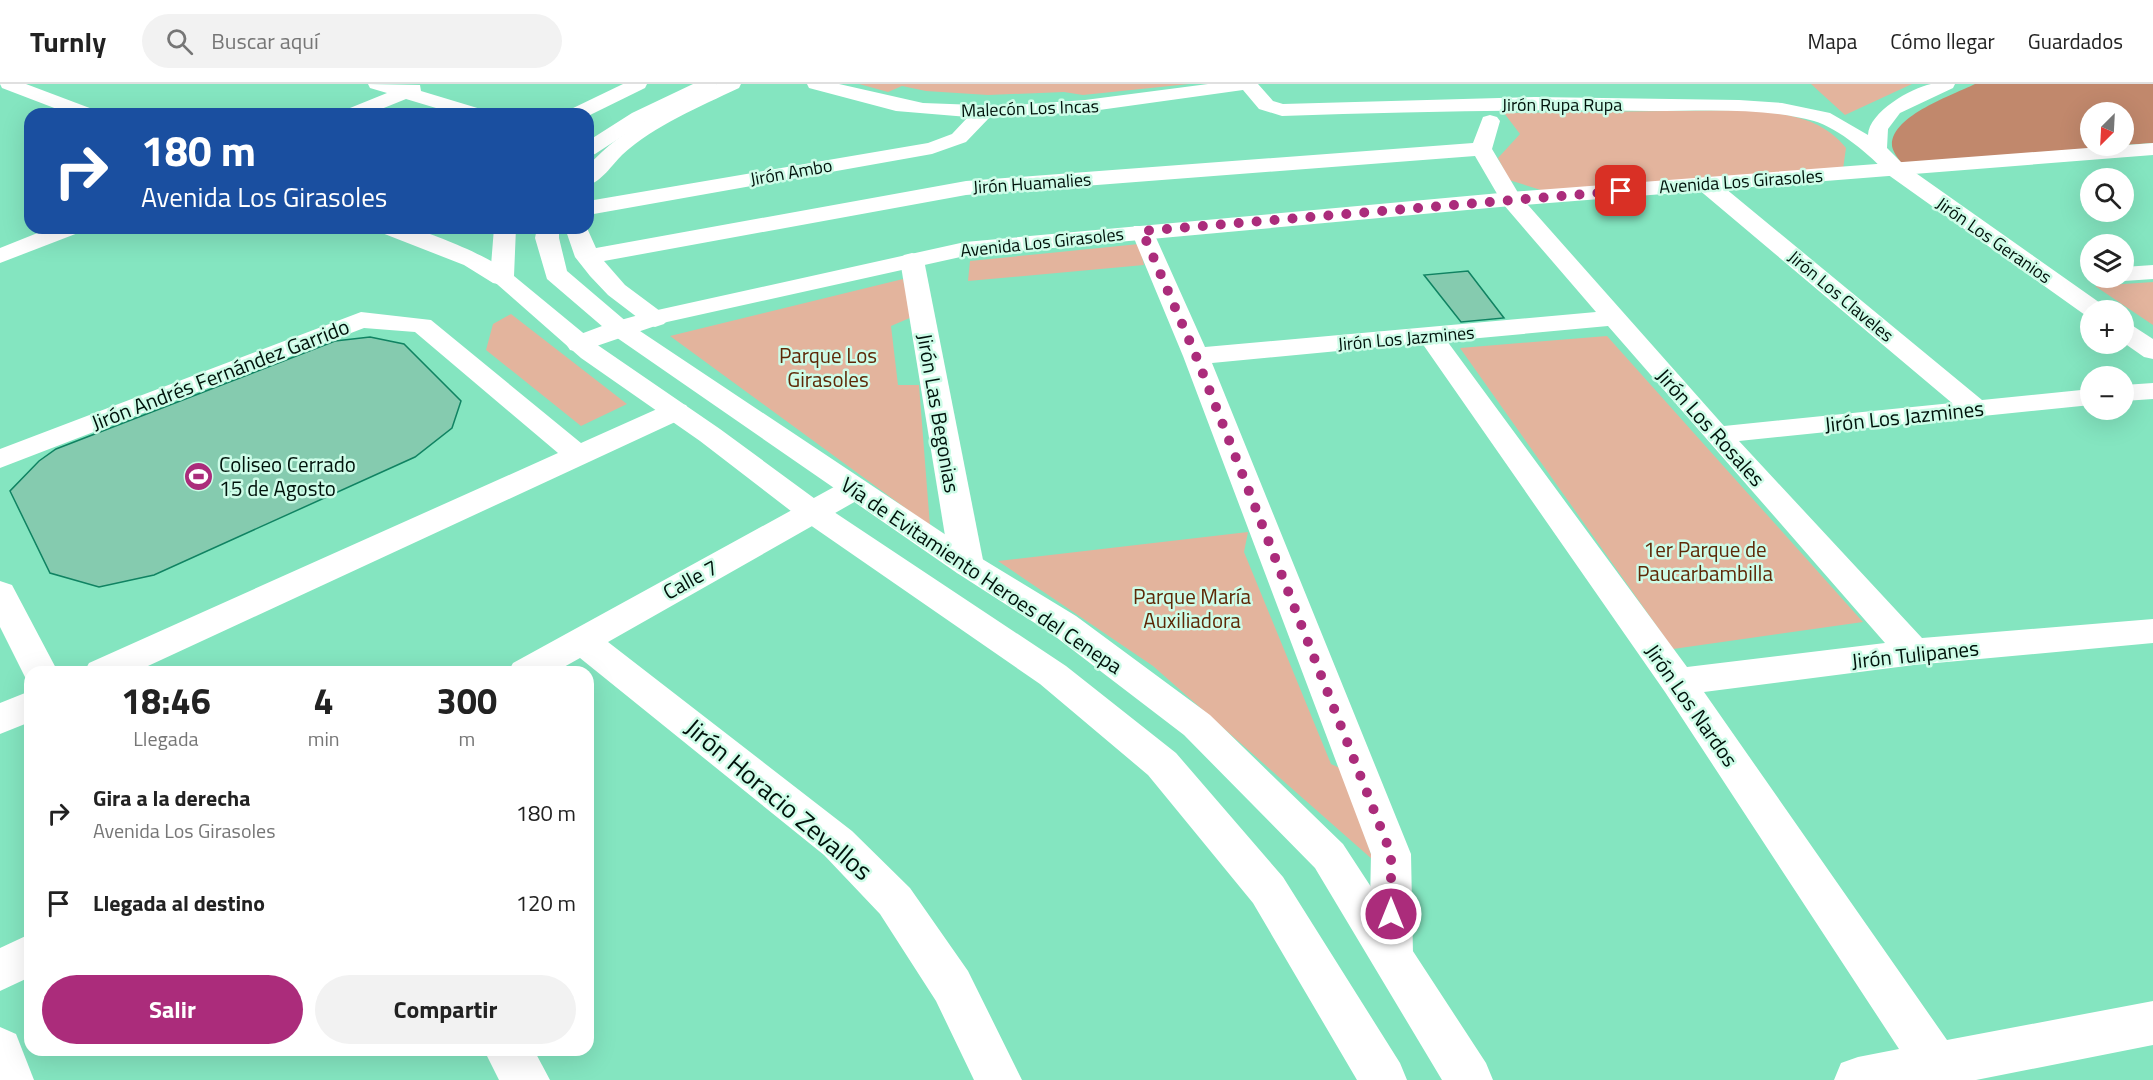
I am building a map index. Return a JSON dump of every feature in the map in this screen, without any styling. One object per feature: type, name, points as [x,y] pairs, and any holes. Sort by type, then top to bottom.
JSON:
[{"type":"street","points":[[376,84],[456,108]]},
{"type":"street","points":[[367,108],[426,84]]},
{"type":"street","points":[[588,108],[638,84]]},
{"type":"street","points":[[594,124],[669,84]]},
{"type":"street","points":[[594,146],[639,117],[708,84]]},
{"type":"street","points":[[594,171],[603,160],[646,125],[732,84]]},
{"type":"street","name":"Malecón Los Incas","points":[[816,84],[920,109],[982,113],[1082,108],[1247,84]]},
{"type":"street","name":"Jirón Rupa Rupa","points":[[1247,84],[1266,105],[1282,110],[1535,103],[1782,109],[1823,117],[1877,149],[1894,169]]},
{"type":"street","points":[[1877,149],[1878,129],[1893,109],[1946,84]]},
{"type":"street","points":[[10,86],[71,108]]},
{"type":"street","name":"Jirón Ambo","points":[[594,207],[932,148],[959,138],[982,113]]},
{"type":"street","points":[[1482,149],[1490,121]]},
{"type":"street","name":"Jirón Los Rosales","points":[[1482,149],[1511,199],[1717,435],[1914,652]]},
{"type":"street","name":"Jirón Huamalies","points":[[587,257],[966,188],[1482,149]]},
{"type":"street","name":"Avenida Los Girasoles","points":[[579,344],[619,328],[655,319],[966,249],[1142,231],[1511,199],[2153,149]]},
{"type":"street","name":"Jirón Los Geranios","points":[[1894,169],[2080,300]]},
{"type":"street","name":"Jirón Los Claveles","points":[[1706,184],[1976,408]]},
{"type":"street","points":[[1142,231],[1196,356],[1391,854],[1391,954]]},
{"type":"street","points":[[3,252],[53,234]]},
{"type":"street","name":"Vía de Evitamiento Heroes del Cenepa","points":[[405,234],[472,260],[502,278],[579,344],[676,411],[812,511],[1053,675],[1162,764],[1268,890],[1383,1080]]},
{"type":"street","points":[[502,278],[505,234]]},
{"type":"street","name":"Vía de Evitamiento Heroes del Cenepa","points":[[547,234],[556,274],[619,328],[968,566],[1064,625],[1197,725],[1329,856],[1469,1080]]},
{"type":"street","points":[[578,234],[587,257],[612,288],[655,319]]},
{"type":"street","name":"Jirón Las Begonias","points":[[912,260],[960,536],[968,566]]},
{"type":"street","points":[[2134,273],[2153,272]]},
{"type":"street","points":[[2050,279],[2080,277]]},
{"type":"street","name":"Jirón Los Jazmines","points":[[1196,356],[1616,318]]},
{"type":"street","name":"Jirón Andrés Fernández Garrido","points":[[0,459],[361,320],[422,325],[579,456]]},
{"type":"street","name":"Jirón Los Nardos","points":[[1430,336],[1678,682],[1937,1075]]},
{"type":"street","points":[[2134,338],[2153,351]]},
{"type":"street","points":[[2134,392],[2153,391]]},
{"type":"street","name":"Jirón Los Jazmines","points":[[1717,435],[2080,398]]},
{"type":"street","points":[[115,666],[676,411]]},
{"type":"street","name":"Calle 7","points":[[536,666],[854,489]]},
{"type":"street","points":[[0,593],[37,666]]},
{"type":"street","name":"Jirón Tulipanes","points":[[1678,682],[1914,652],[2153,631]]},
{"type":"street","name":"Jirón Horacio Zevallos","points":[[582,639],[838,843],[895,901],[952,986],[998,1080]]},
{"type":"street","points":[[0,720],[24,708]]},
{"type":"street","points":[[0,971],[24,957]]},
{"type":"street","points":[[1858,1080],[1937,1075],[2153,1023]]},
{"type":"street","points":[[0,1050],[9,1080]]},
{"type":"street","points":[[511,1056],[526,1080]]},
{"type":"green space","points":[[859,84],[1189,84],[1083,95],[1064,92],[988,95],[926,91],[902,86],[888,92]]},
{"type":"green space","points":[[1811,84],[1912,84],[1845,115]]},
{"type":"green space","points":[[1748,110],[1776,113],[1814,123],[1846,148],[1843,169],[1547,192],[1509,180],[1498,158],[1520,134],[1504,113]]},
{"type":"green space","points":[[1139,244],[1144,265],[968,281],[970,261]]},
{"type":"green space","name":"Parque Los Girasoles","points":[[903,279],[912,317],[891,326],[898,385],[919,385],[930,526],[670,336]]},
{"type":"green space","points":[[2153,282],[2153,325],[2134,312],[2134,300],[2116,300],[2098,288],[2134,288],[2134,283]]},
{"type":"green space","points":[[511,314],[627,404],[581,426],[486,350],[493,324]]},
{"type":"green space","name":"1er Parque de Paucarbambilla","points":[[1607,336],[1863,622],[1673,649],[1460,348]]},
{"type":"green space","name":"Parque María Auxiliadora","points":[[1248,532],[1244,552],[1331,764],[1342,769],[1373,860],[1153,666],[998,561]]},
{"type":"shaded area","points":[[1975,84],[2153,84],[2153,143],[2134,144],[2134,102],[2080,102],[2080,149],[1901,163],[1892,146],[1894,135],[1912,116]]},
{"type":"building","points":[[1468,271],[1504,318],[1461,322],[1424,275]]},
{"type":"building","name":"Coliseo Cerrado 15 de Agosto","points":[[370,337],[404,344],[461,401],[452,428],[415,457],[154,575],[99,587],[50,573],[10,491],[39,461],[56,449],[335,341]]},
{"type":"place","name":"Coliseo Cerrado 15 de Agosto","points":[[198,476]]},
{"type":"route","points":[[1391,914],[1391,854],[1196,356],[1142,231],[1621,191]]}]
